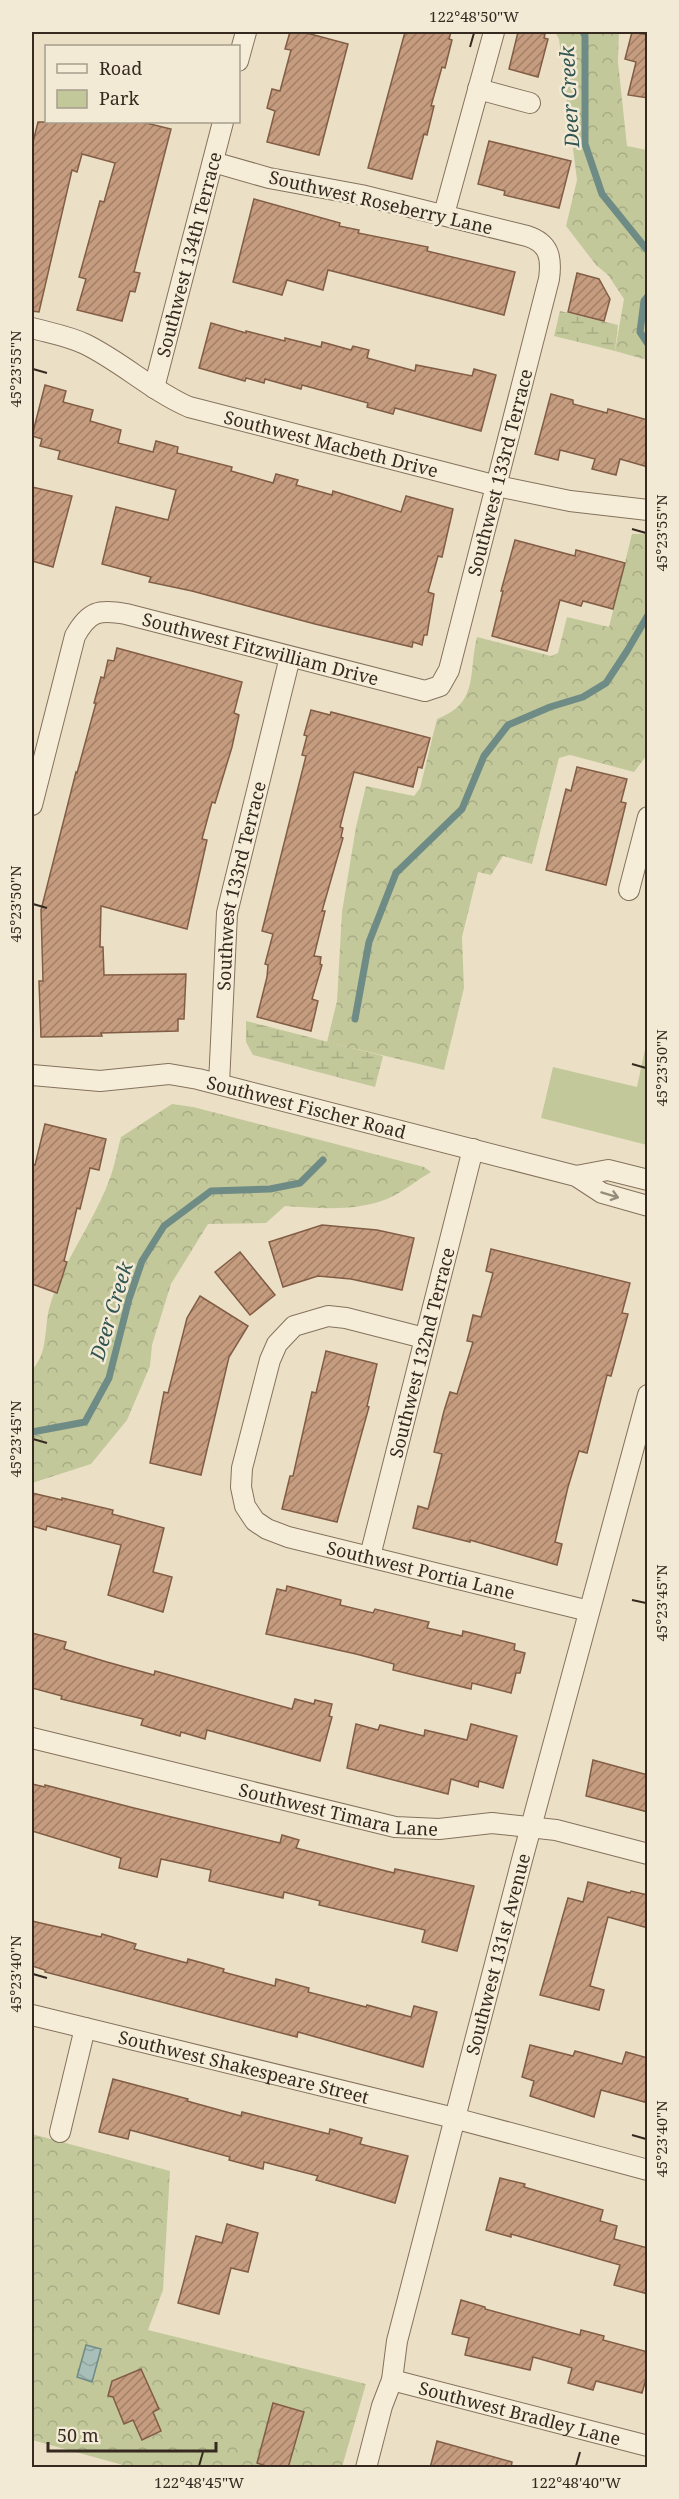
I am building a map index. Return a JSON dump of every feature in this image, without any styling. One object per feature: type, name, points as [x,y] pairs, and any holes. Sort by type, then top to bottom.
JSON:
[{"type":"street","points":[[240,54],[246,32]]},
{"type":"street","points":[[444,214],[494,32]]},
{"type":"street","points":[[478,89],[531,103]]},
{"type":"street","name":"Southwest 134th Terrace","points":[[154,388],[223,123]]},
{"type":"street","name":"Southwest Roseberry Lane","points":[[213,162],[269,177],[444,214],[527,236],[539,240],[546,247]]},
{"type":"street","name":"Southwest 133rd Terrace","points":[[432,690],[440,686],[449,670],[497,486],[549,279],[551,258],[546,247]]},
{"type":"street","name":"Southwest Macbeth Drive","points":[[32,328],[62,335],[87,345],[169,398],[189,407],[497,486],[570,501],[648,510]]},
{"type":"street","name":"Southwest Fitzwilliam Drive","points":[[32,805],[75,636],[90,616],[100,612],[126,614],[417,689],[432,690]]},
{"type":"street","name":"Southwest 133rd Terrace","points":[[219,1084],[227,914],[290,657]]},
{"type":"street","points":[[629,890],[648,818]]},
{"type":"street","name":"Southwest Fischer Road","points":[[32,1075],[100,1081],[169,1074],[219,1084],[576,1176],[602,1193],[648,1206]]},
{"type":"street","name":"Southwest 132nd Terrace","points":[[370,1556],[473,1149]]},
{"type":"street","name":"Southwest Fischer Road","points":[[576,1176],[608,1170],[648,1180]]},
{"type":"street","name":"Southwest Portia Lane","points":[[424,1338],[337,1316],[301,1323],[282,1336],[273,1351],[242,1468],[243,1497],[249,1515],[267,1529],[288,1537],[589,1611]]},
{"type":"street","name":"Southwest 131st Avenue","points":[[366,2468],[382,2406],[392,2380],[397,2341],[454,2118],[589,1611],[642,1442],[648,1395]]},
{"type":"street","name":"Southwest Timara Lane","points":[[32,1738],[395,1827],[439,1829],[492,1822],[556,1830],[648,1854]]},
{"type":"street","name":"Southwest Shakespeare Street","points":[[32,2015],[454,2118],[648,2170]]},
{"type":"street","points":[[60,2132],[85,2028]]},
{"type":"street","name":"Southwest Bradley Lane","points":[[392,2380],[648,2446]]},
{"type":"green space","points":[[555,32],[619,32],[618,62],[627,146],[647,150],[647,360],[615,351],[624,299],[608,275],[596,265],[566,226],[577,180],[559,39]]},
{"type":"green space","points":[[560,311],[618,325],[615,351],[554,336]]},
{"type":"green space","points":[[632,534],[647,534],[647,755],[634,772],[570,755],[559,758],[532,864],[503,856],[491,875],[478,872],[462,937],[464,988],[444,1070],[327,1042],[337,1001],[342,912],[356,827],[366,786],[414,796],[420,788],[437,719],[460,704],[470,685],[477,637],[551,656],[558,653],[567,617],[609,627]]},
{"type":"green space","points":[[246,1021],[383,1056],[375,1087],[253,1055],[246,1042]]},
{"type":"green space","points":[[647,1040],[647,1145],[541,1118],[553,1067],[637,1087]]},
{"type":"green space","points":[[172,1104],[193,1107],[424,1167],[431,1172],[393,1196],[375,1203],[336,1208],[285,1206],[266,1223],[208,1224],[171,1284],[152,1345],[150,1366],[127,1420],[91,1464],[32,1483],[32,1370],[43,1349],[54,1292],[104,1194],[121,1137]]},
{"type":"green space","points":[[32,2134],[170,2171],[163,2290],[148,2330],[366,2384],[342,2467],[130,2467],[32,2440]]},
{"type":"water","points":[[86,2345],[101,2349],[92,2382],[77,2377]]},
{"type":"building","points":[[290,32],[303,32],[348,44],[319,155],[267,142],[275,111],[267,108],[272,89],[280,91],[291,50],[285,49]]},
{"type":"building","points":[[405,32],[451,32],[449,39],[452,40],[445,68],[442,67],[431,106],[434,106],[427,135],[424,134],[412,179],[368,168]]},
{"type":"building","points":[[518,32],[545,34],[544,38],[548,39],[538,77],[509,69]]},
{"type":"building","points":[[632,32],[648,35],[648,98],[628,95],[636,62],[625,59]]},
{"type":"building","points":[[38,122],[146,123],[171,129],[134,272],[140,273],[135,292],[130,291],[122,321],[77,310],[86,279],[79,277],[100,201],[104,202],[115,163],[82,154],[77,172],[72,170],[39,312],[32,311],[32,146]]},
{"type":"building","points":[[489,141],[571,161],[559,208],[504,195],[505,191],[478,184]]},
{"type":"building","points":[[254,199],[340,223],[339,226],[359,230],[358,233],[428,247],[427,251],[515,272],[504,315],[328,270],[323,290],[287,280],[282,295],[233,282]]},
{"type":"building","points":[[577,273],[599,279],[610,299],[604,321],[568,312]]},
{"type":"building","points":[[211,323],[246,333],[246,331],[285,341],[285,338],[321,347],[322,342],[351,350],[353,346],[369,350],[367,358],[415,371],[416,365],[472,376],[474,369],[496,375],[481,431],[395,408],[393,414],[367,407],[368,403],[302,385],[301,389],[265,379],[264,383],[246,378],[245,381],[199,368]]},
{"type":"building","points":[[45,385],[66,391],[63,402],[93,410],[90,421],[121,430],[118,443],[153,452],[156,441],[178,447],[177,453],[232,467],[231,471],[273,483],[276,474],[298,480],[296,485],[332,495],[333,491],[401,512],[406,496],[453,509],[442,557],[438,556],[428,592],[434,594],[427,635],[424,635],[422,645],[413,642],[412,647],[149,582],[151,577],[102,564],[116,507],[168,520],[176,490],[58,459],[60,451],[40,446],[42,439],[32,436]]},
{"type":"building","points":[[551,394],[573,400],[573,404],[607,413],[608,409],[648,420],[648,467],[620,459],[616,475],[592,469],[595,459],[560,450],[558,460],[535,454]]},
{"type":"building","points":[[32,487],[72,496],[53,567],[32,561]]},
{"type":"building","points":[[515,540],[575,556],[576,550],[625,563],[613,609],[583,601],[581,606],[560,600],[547,651],[492,636]]},
{"type":"building","points":[[117,648],[242,682],[234,713],[239,715],[232,747],[215,803],[212,802],[202,839],[207,840],[187,929],[101,906],[100,947],[103,947],[104,975],[186,974],[184,1019],[178,1019],[178,1031],[41,1037],[39,981],[43,981],[41,910],[101,677],[104,678],[108,660],[114,661]]},
{"type":"building","points":[[311,710],[330,715],[331,712],[430,738],[422,768],[418,767],[413,787],[354,772],[340,827],[343,828],[341,837],[343,838],[322,911],[325,911],[314,956],[321,957],[320,964],[322,965],[312,999],[318,1001],[311,1031],[257,1017],[267,977],[268,965],[265,964],[273,934],[262,931],[306,756],[302,755],[307,736],[304,735]]},
{"type":"building","points":[[577,767],[627,779],[621,802],[626,803],[606,885],[546,870],[566,789],[571,791]]},
{"type":"building","points":[[45,1124],[106,1139],[99,1170],[90,1168],[80,1209],[77,1208],[64,1261],[67,1262],[57,1293],[32,1284],[32,1164],[35,1165]]},
{"type":"building","points":[[322,1225],[377,1230],[414,1238],[402,1290],[351,1279],[318,1276],[283,1287],[269,1242]]},
{"type":"building","points":[[491,1249],[630,1283],[622,1313],[628,1314],[611,1376],[607,1375],[587,1453],[579,1451],[568,1487],[555,1542],[562,1544],[557,1565],[470,1540],[470,1542],[413,1528],[418,1506],[428,1509],[442,1454],[434,1452],[444,1411],[450,1392],[457,1394],[473,1342],[467,1341],[473,1315],[481,1317],[493,1273],[486,1271]]},
{"type":"building","points":[[240,1252],[275,1295],[250,1315],[215,1272]]},
{"type":"building","points":[[200,1296],[248,1326],[229,1357],[201,1475],[150,1463],[164,1392],[168,1393],[187,1318]]},
{"type":"building","points":[[326,1351],[377,1364],[367,1406],[369,1407],[337,1522],[282,1509],[290,1476],[293,1476],[312,1392],[316,1393]]},
{"type":"building","points":[[32,1493],[113,1510],[112,1514],[164,1528],[153,1572],[172,1577],[163,1612],[108,1595],[121,1545],[47,1526],[46,1530],[32,1526]]},
{"type":"building","points":[[287,1586],[341,1600],[340,1605],[373,1613],[375,1609],[429,1622],[427,1628],[462,1636],[463,1631],[515,1644],[514,1650],[525,1653],[520,1673],[516,1673],[511,1693],[472,1683],[471,1689],[393,1670],[394,1664],[266,1634],[277,1589],[286,1591]]},
{"type":"building","points":[[32,1633],[66,1642],[64,1649],[107,1662],[154,1675],[155,1671],[292,1709],[295,1699],[314,1704],[315,1700],[332,1704],[329,1716],[332,1717],[320,1761],[207,1730],[205,1739],[181,1732],[180,1736],[141,1725],[143,1719],[61,1699],[62,1696],[32,1688]]},
{"type":"building","points":[[356,1724],[378,1730],[380,1725],[424,1736],[425,1730],[467,1740],[471,1724],[517,1736],[503,1788],[479,1781],[478,1787],[451,1779],[448,1794],[347,1768]]},
{"type":"building","points":[[593,1760],[648,1775],[648,1812],[586,1796]]},
{"type":"building","points":[[32,1784],[45,1787],[45,1785],[280,1843],[282,1835],[299,1840],[296,1848],[394,1873],[395,1869],[474,1886],[457,1951],[422,1942],[425,1930],[319,1905],[320,1901],[284,1892],[283,1898],[209,1881],[211,1870],[161,1859],[157,1877],[119,1868],[121,1858],[32,1831]]},
{"type":"building","points":[[588,1882],[630,1893],[631,1891],[648,1895],[648,1928],[608,1917],[590,1986],[604,1990],[599,2010],[540,1995],[568,1898],[583,1902]]},
{"type":"building","points":[[32,1921],[101,1937],[102,1934],[136,1944],[134,1949],[187,1963],[188,1959],[224,1969],[223,1972],[275,1986],[276,1979],[309,1988],[308,1992],[366,2007],[367,2005],[411,2017],[414,2006],[437,2012],[423,2067],[298,2032],[297,2037],[45,1972],[45,1970],[32,1966]]},
{"type":"building","points":[[530,2045],[573,2056],[575,2051],[622,2064],[626,2052],[648,2058],[648,2103],[601,2090],[594,2117],[530,2096],[534,2081],[522,2077]]},
{"type":"building","points":[[113,2079],[241,2116],[242,2112],[329,2134],[330,2129],[362,2138],[360,2144],[408,2156],[395,2203],[316,2180],[318,2176],[264,2162],[263,2169],[229,2160],[230,2157],[130,2130],[128,2139],[99,2132]]},
{"type":"building","points":[[500,2178],[603,2210],[600,2221],[617,2226],[614,2239],[648,2248],[648,2294],[614,2285],[620,2265],[511,2234],[511,2237],[486,2230]]},
{"type":"building","points":[[227,2224],[258,2233],[248,2272],[231,2268],[219,2314],[178,2303],[196,2236],[222,2243]]},
{"type":"building","points":[[461,2300],[485,2307],[485,2309],[580,2335],[581,2330],[604,2336],[603,2340],[648,2352],[648,2372],[642,2393],[596,2381],[593,2390],[568,2383],[572,2368],[533,2357],[530,2370],[465,2355],[469,2338],[452,2334]]},
{"type":"building","points":[[141,2369],[159,2409],[153,2412],[161,2431],[142,2440],[133,2420],[124,2424],[113,2397],[108,2396],[112,2381]]},
{"type":"building","points":[[273,2403],[304,2412],[288,2468],[272,2468],[257,2463]]},
{"type":"building","points":[[437,2441],[512,2462],[511,2468],[430,2468]]},
{"type":"waterway","name":"Deer Creek","points":[[583,32],[585,36],[585,144],[602,194],[648,251]]},
{"type":"waterway","name":"Deer Creek","points":[[648,296],[644,301],[640,332],[648,344]]},
{"type":"waterway","name":"Deer Creek","points":[[355,1019],[369,942],[396,873],[462,809],[484,756],[508,725],[550,707],[583,697],[606,683],[648,615]]},
{"type":"waterway","name":"Deer Creek","points":[[32,1432],[85,1422],[109,1378],[129,1299],[142,1261],[164,1226],[211,1191],[270,1189],[300,1183],[323,1160]]}]
